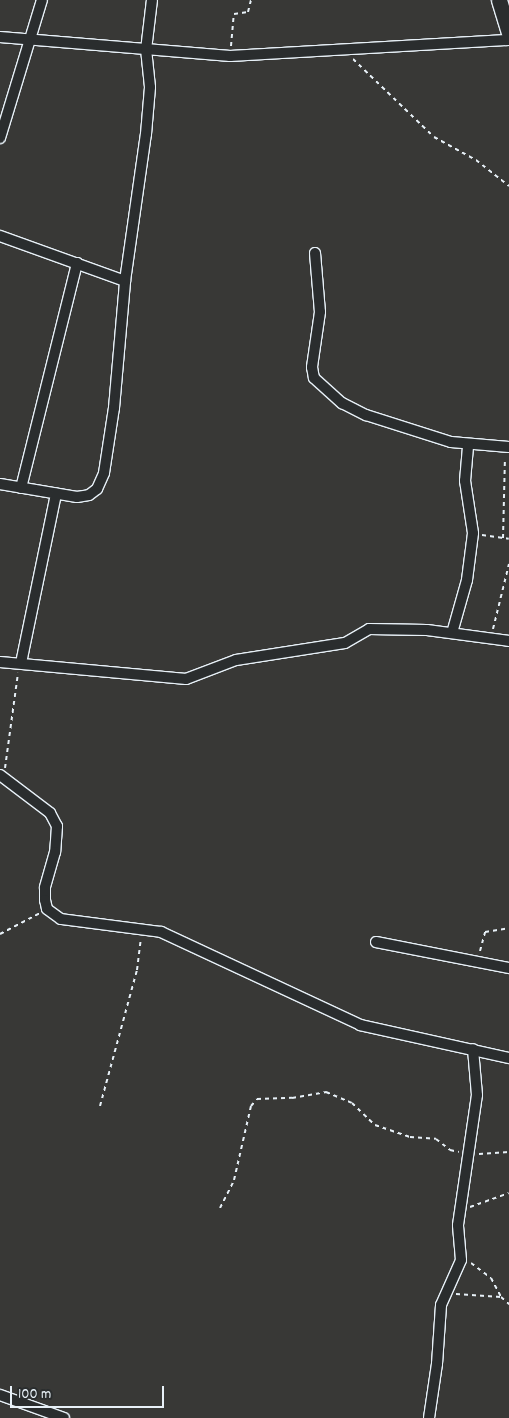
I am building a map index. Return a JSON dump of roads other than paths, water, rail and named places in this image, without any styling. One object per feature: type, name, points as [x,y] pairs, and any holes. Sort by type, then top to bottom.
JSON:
[{"type":"street","points":[[0,138],[42,0]]},
{"type":"street","points":[[0,484],[56,494],[89,495],[97,489],[104,473],[114,408],[125,281],[149,107],[146,50],[152,0]]},
{"type":"street","points":[[499,0],[509,32]]},
{"type":"street","points":[[0,36],[230,56],[509,40]]},
{"type":"street","points":[[0,236],[125,281]]},
{"type":"street","points":[[315,253],[320,312],[312,367],[314,378],[353,410],[468,445],[507,447]]},
{"type":"street","points":[[21,488],[77,263]]},
{"type":"street","points":[[452,633],[467,580],[473,534],[465,487],[468,445]]},
{"type":"street","points":[[21,663],[56,494]]},
{"type":"street","points":[[0,662],[186,679],[236,660],[345,643],[368,629],[491,636],[509,641]]},
{"type":"street","points":[[2,776],[50,813],[57,826],[55,852],[45,888],[47,909],[60,919],[142,929],[182,940],[360,1025],[509,1058]]},
{"type":"street","points":[[376,942],[509,968]]},
{"type":"street","points":[[429,1418],[437,1364],[441,1305],[445,1293],[458,1274],[461,1260],[458,1225],[477,1095],[473,1050]]},
{"type":"street","points":[[0,1395],[64,1418]]}]
